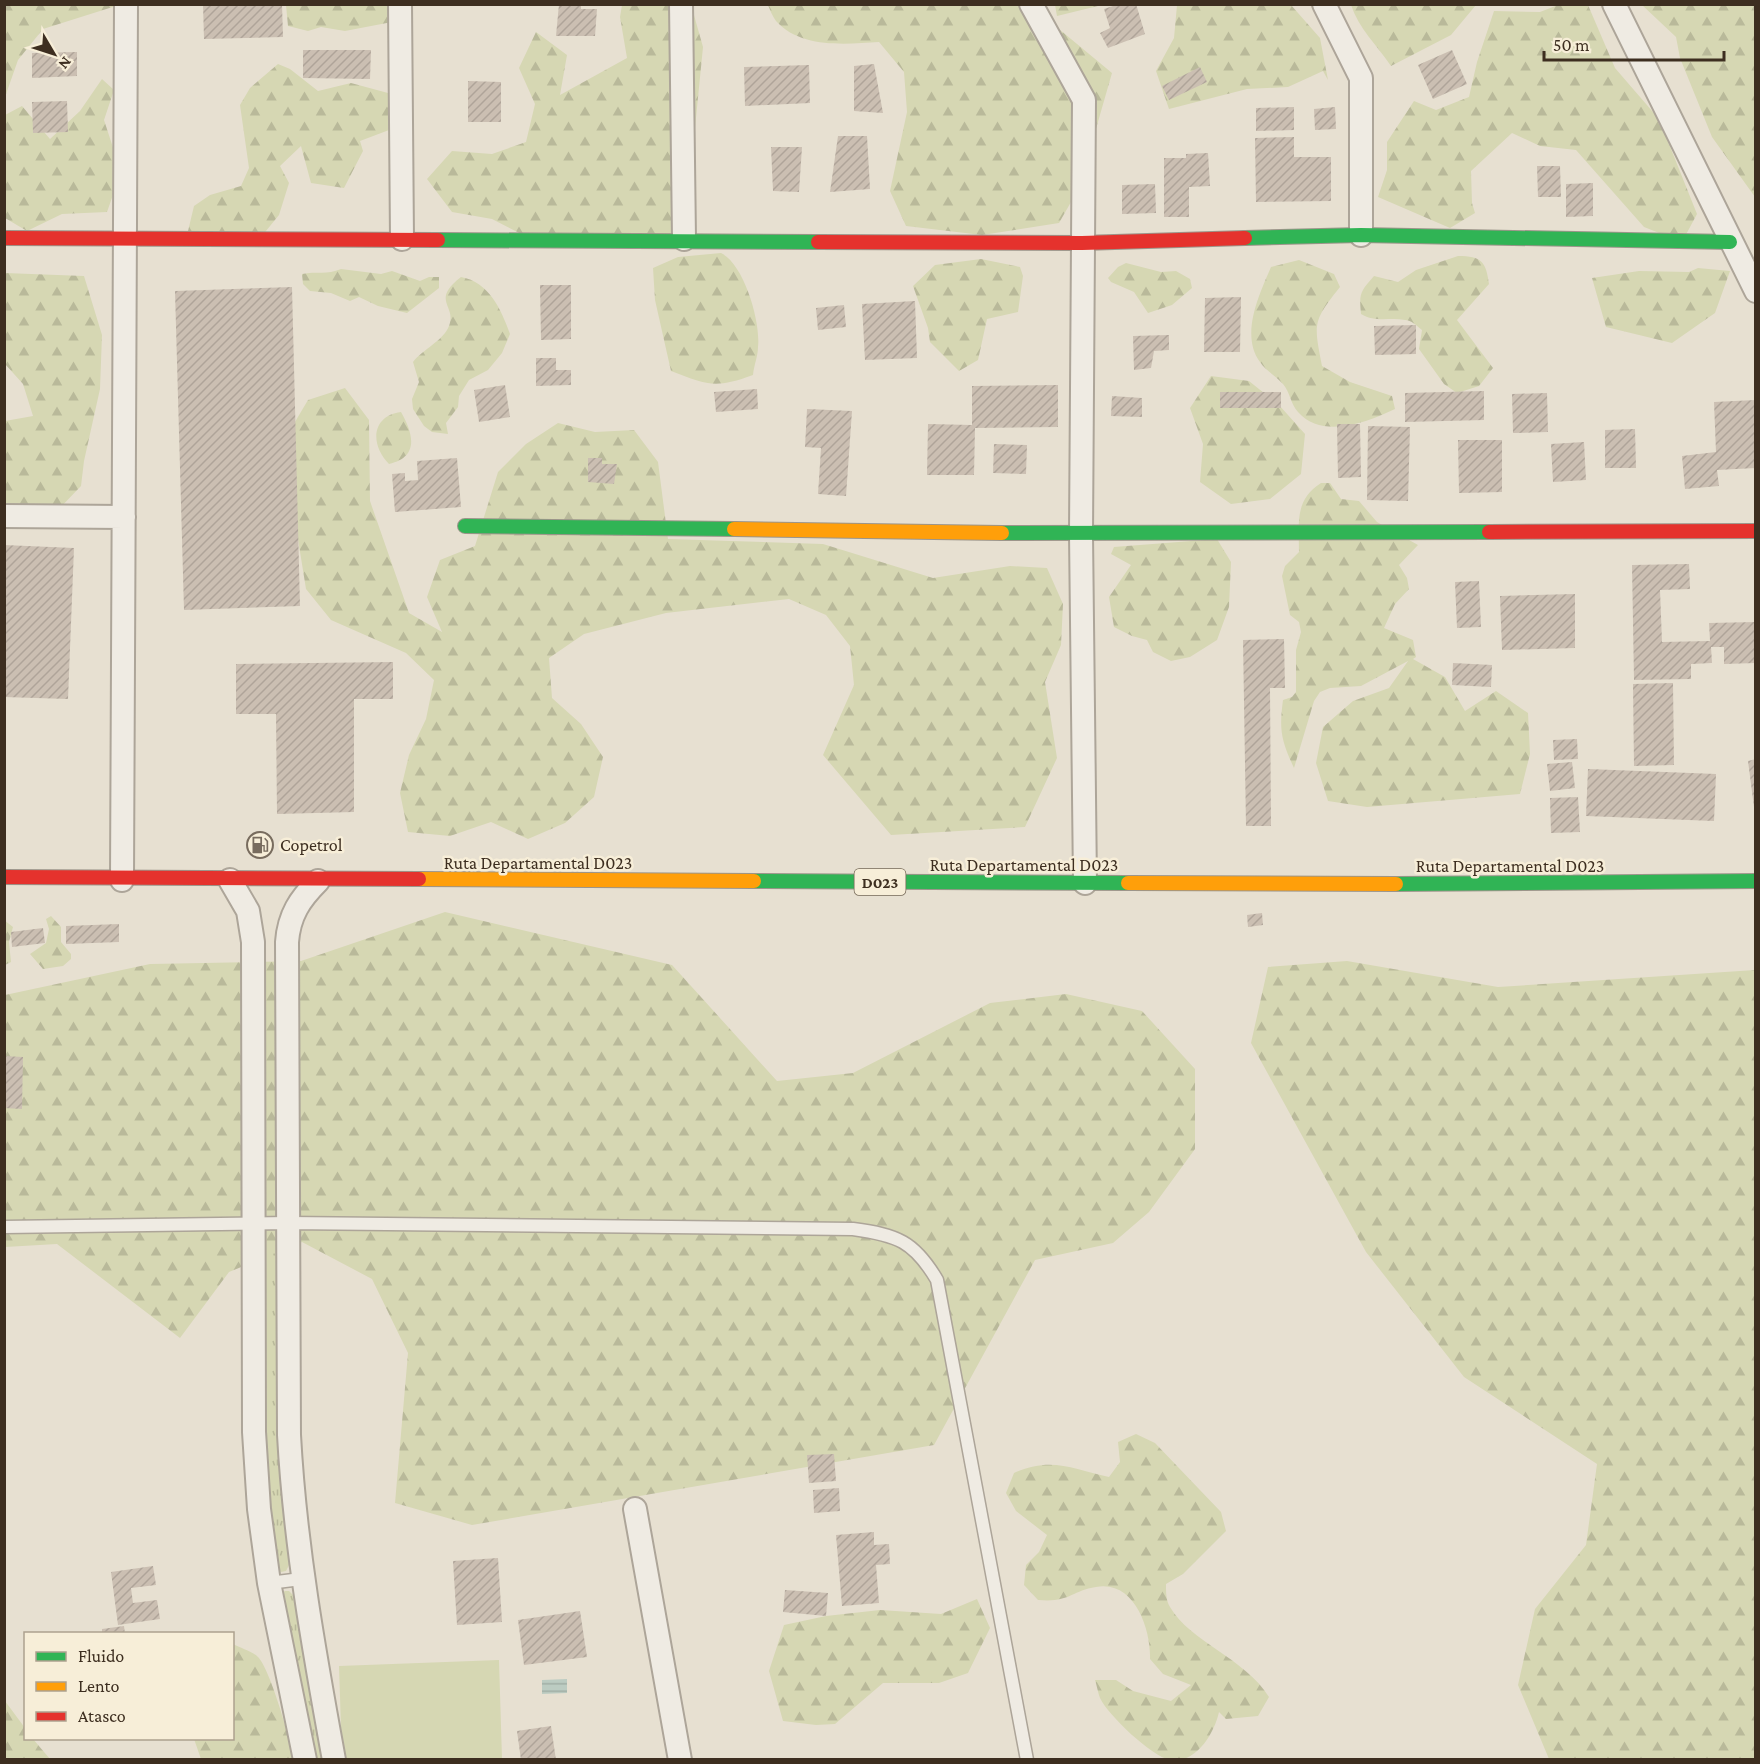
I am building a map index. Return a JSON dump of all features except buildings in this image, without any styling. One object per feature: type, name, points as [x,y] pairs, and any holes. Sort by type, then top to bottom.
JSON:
[{"type":"street","points":[[122,880],[126,4]]},
{"type":"street","points":[[400,4],[402,239]]},
{"type":"street","points":[[681,4],[684,239]]},
{"type":"street","points":[[1031,4],[1084,100],[1081,534],[1085,883]]},
{"type":"street","points":[[1324,4],[1361,78],[1361,235]]},
{"type":"street","points":[[1614,4],[1755,291]]},
{"type":"street","points":[[4,238],[684,239],[1082,243],[1361,235],[1730,242]]},
{"type":"street","points":[[4,516],[124,517]]},
{"type":"street","points":[[465,526],[1081,534],[1755,531]]},
{"type":"street","name":"Ruta Departamental D023","points":[[4,878],[1626,885],[1755,881]]},
{"type":"street","points":[[230,880],[243,899],[252,924],[254,1431],[259,1509],[269,1583],[305,1760]]},
{"type":"street","points":[[318,880],[300,898],[288,928],[289,1435],[293,1508],[301,1579],[334,1760]]},
{"type":"street","points":[[635,1509],[680,1760]]},
{"type":"lane","points":[[4,1227],[288,1223],[853,1229],[881,1233],[903,1240],[927,1263],[937,1280],[1027,1760]]},
{"type":"lane","points":[[269,1583],[301,1579]]},
{"type":"green space","points":[[1055,4],[1102,5],[1057,16]]},
{"type":"green space","points":[[1351,4],[1476,5],[1451,35],[1391,66],[1363,29]]},
{"type":"green space","points":[[5,5],[119,5],[43,29],[18,60],[5,97]]},
{"type":"green space","points":[[286,5],[398,5],[392,22],[345,31],[321,27],[308,31],[288,26]]},
{"type":"green space","points":[[622,5],[689,5],[692,8],[703,47],[695,128],[688,140],[689,221],[656,247],[527,237],[492,219],[452,212],[427,179],[452,151],[492,154],[526,142],[535,104],[519,68],[536,32],[567,55],[560,95],[627,58],[620,17]]},
{"type":"green space","points":[[768,5],[1030,5],[1112,73],[1079,188],[1059,223],[982,235],[906,226],[890,191],[907,112],[904,72],[879,42],[824,43],[798,36],[786,30],[776,21]]},
{"type":"green space","points":[[1177,5],[1291,5],[1320,38],[1328,80],[1323,71],[1288,87],[1247,89],[1169,109],[1156,71],[1174,38]]},
{"type":"green space","points":[[1558,5],[1588,5],[1615,68],[1659,119],[1697,214],[1682,242],[1644,227],[1576,150],[1540,146],[1512,133],[1471,171],[1472,203],[1475,213],[1450,228],[1378,197],[1387,170],[1387,142],[1414,101],[1436,110],[1469,97],[1477,62],[1494,11],[1540,12]]},
{"type":"green space","points":[[1642,5],[1755,5],[1755,197],[1712,137],[1680,58],[1676,37]]},
{"type":"green space","points":[[278,64],[290,69],[318,91],[351,83],[388,93],[397,127],[360,141],[363,151],[344,188],[311,183],[301,146],[280,166],[289,183],[279,215],[257,242],[188,231],[194,206],[210,195],[241,186],[249,168],[240,105],[250,88]]},
{"type":"green space","points":[[102,79],[114,90],[104,120],[121,172],[107,212],[62,214],[27,231],[5,218],[5,115],[22,106],[50,139],[80,111]]},
{"type":"green space","points":[[721,253],[729,259],[744,281],[757,323],[758,350],[753,375],[720,384],[711,384],[671,371],[655,300],[653,268],[678,257]]},
{"type":"green space","points":[[1458,256],[1478,259],[1486,270],[1489,284],[1457,320],[1493,368],[1479,386],[1457,393],[1444,384],[1419,349],[1422,330],[1407,320],[1367,317],[1361,314],[1360,301],[1363,290],[1374,276],[1398,282],[1416,270]]},
{"type":"green space","points":[[981,259],[1020,267],[1023,276],[1018,312],[987,319],[978,360],[959,371],[930,342],[928,328],[913,286],[935,265]]},
{"type":"green space","points":[[1299,260],[1334,274],[1340,287],[1324,308],[1318,324],[1322,366],[1350,382],[1392,396],[1395,409],[1372,419],[1345,426],[1320,425],[1308,420],[1298,412],[1283,384],[1260,362],[1254,351],[1252,327],[1261,290],[1271,267]]},
{"type":"green space","points":[[1126,263],[1161,272],[1176,271],[1190,279],[1192,288],[1172,305],[1148,313],[1134,292],[1111,282],[1108,278],[1118,267]]},
{"type":"green space","points":[[1698,268],[1730,271],[1715,313],[1672,343],[1606,327],[1592,278],[1639,271],[1689,272]]},
{"type":"green space","points":[[341,269],[381,274],[392,271],[420,281],[429,277],[439,277],[439,288],[407,313],[378,306],[359,297],[350,301],[331,293],[310,291],[303,284],[302,274]]},
{"type":"green space","points":[[5,273],[84,276],[102,335],[100,389],[84,461],[81,486],[57,511],[37,511],[5,503],[5,421],[33,416],[23,384],[5,364]]},
{"type":"green space","points":[[461,277],[479,284],[493,298],[510,334],[502,353],[488,370],[469,380],[459,396],[458,407],[446,423],[448,434],[432,432],[424,426],[413,409],[412,399],[419,382],[413,362],[438,340],[449,326],[451,319],[446,303],[447,292]]},
{"type":"green space","points":[[1211,376],[1249,381],[1279,405],[1305,434],[1301,474],[1270,499],[1231,504],[1200,482],[1203,444],[1190,408]]},
{"type":"green space","points":[[345,388],[369,420],[370,501],[409,613],[442,632],[427,597],[440,560],[475,546],[498,472],[526,444],[558,423],[595,432],[634,430],[658,462],[668,539],[823,544],[933,578],[1010,566],[1047,568],[1063,604],[1061,645],[1045,682],[1057,758],[1025,827],[891,835],[823,755],[854,685],[850,646],[826,615],[789,599],[666,613],[584,634],[549,658],[552,698],[581,724],[603,757],[594,797],[565,823],[528,839],[491,822],[450,836],[408,832],[400,793],[409,755],[426,719],[434,680],[406,653],[331,620],[306,589],[287,471],[289,432],[308,400]]},
{"type":"green space","points":[[401,412],[411,436],[410,450],[399,461],[389,464],[379,448],[377,432],[384,419]]},
{"type":"green space","points":[[1321,483],[1330,483],[1341,499],[1359,501],[1377,522],[1418,545],[1399,565],[1407,578],[1409,589],[1395,604],[1384,628],[1413,640],[1416,657],[1413,659],[1445,677],[1465,711],[1496,691],[1528,713],[1530,754],[1520,794],[1367,807],[1328,801],[1316,763],[1323,727],[1353,701],[1389,688],[1408,661],[1361,686],[1330,688],[1320,692],[1314,701],[1294,768],[1282,735],[1281,719],[1283,700],[1292,697],[1296,692],[1296,650],[1301,632],[1299,622],[1290,615],[1282,576],[1285,566],[1299,552],[1299,522],[1302,505],[1312,490]]},
{"type":"green space","points":[[1217,539],[1231,562],[1229,607],[1217,640],[1190,657],[1171,661],[1153,652],[1147,640],[1114,627],[1109,597],[1131,565],[1111,554],[1114,547]]},
{"type":"green space","points":[[445,912],[672,965],[777,1081],[853,1073],[990,1003],[1066,994],[1142,1011],[1195,1069],[1195,1149],[1149,1212],[1113,1243],[1035,1260],[934,1445],[472,1525],[395,1503],[408,1353],[372,1279],[302,1242],[229,1272],[180,1338],[57,1244],[5,1247],[5,995],[150,964],[301,961]]},
{"type":"green space","points":[[51,916],[61,927],[61,942],[71,954],[71,959],[63,966],[43,969],[30,954],[46,943],[49,929],[46,919]]},
{"type":"green space","points":[[4,920],[13,927],[9,942],[11,962],[5,965]]},
{"type":"green space","points":[[1347,961],[1498,987],[1755,970],[1755,1759],[1549,1759],[1518,1685],[1535,1609],[1586,1545],[1597,1464],[1464,1377],[1366,1252],[1251,1043],[1268,967]]},
{"type":"green space","points":[[278,1244],[279,1432],[289,1565],[286,1571],[281,1572],[275,1567],[264,1433],[263,1246]]},
{"type":"green space","points":[[1136,1434],[1155,1443],[1221,1512],[1226,1531],[1183,1574],[1166,1584],[1169,1605],[1191,1630],[1246,1671],[1269,1697],[1258,1716],[1226,1719],[1219,1712],[1213,1729],[1202,1746],[1188,1757],[1179,1760],[1162,1757],[1131,1734],[1100,1698],[1095,1680],[1116,1680],[1133,1691],[1171,1701],[1191,1685],[1163,1674],[1150,1659],[1150,1647],[1144,1622],[1130,1599],[1121,1591],[1110,1587],[1096,1587],[1057,1600],[1038,1600],[1024,1585],[1026,1565],[1039,1552],[1047,1535],[1016,1511],[1006,1493],[1014,1473],[1039,1465],[1062,1466],[1109,1477],[1120,1462],[1118,1442]]},
{"type":"green space","points":[[289,1591],[295,1597],[325,1759],[313,1759],[281,1593]]},
{"type":"green space","points":[[977,1599],[990,1628],[968,1673],[939,1683],[883,1683],[835,1724],[816,1725],[783,1721],[769,1671],[784,1625],[826,1616],[880,1610],[941,1614]]},
{"type":"green space","points":[[234,1644],[258,1657],[263,1664],[279,1706],[293,1759],[201,1759],[194,1740],[234,1740]]},
{"type":"green space","points":[[499,1660],[502,1759],[342,1759],[339,1666]]},
{"type":"green space","points":[[5,1701],[24,1727],[24,1740],[34,1740],[50,1759],[5,1759]]},
{"type":"shaded area","points":[[567,1679],[567,1693],[542,1694],[542,1680]]},
{"type":"traffic: fast","points":[[1245,238],[1361,235],[1730,242]]},
{"type":"traffic: fast","points":[[438,240],[818,242]]},
{"type":"traffic: fast","points":[[465,526],[734,529]]},
{"type":"traffic: fast","points":[[1002,533],[1489,532]]},
{"type":"traffic: fast","points":[[754,881],[1128,883]]},
{"type":"traffic: fast","points":[[1396,884],[1756,881]]},
{"type":"traffic: slow","points":[[734,529],[1002,533]]},
{"type":"traffic: slow","points":[[419,879],[754,881]]},
{"type":"traffic: slow","points":[[1128,883],[1396,884]]},
{"type":"traffic: jam","points":[[4,238],[438,240]]},
{"type":"traffic: jam","points":[[818,242],[1082,243],[1245,238]]},
{"type":"traffic: jam","points":[[1489,532],[1756,531]]},
{"type":"traffic: jam","points":[[4,877],[419,879]]},
{"type":"place","name":"Copetrol","points":[[260,845]]}]
